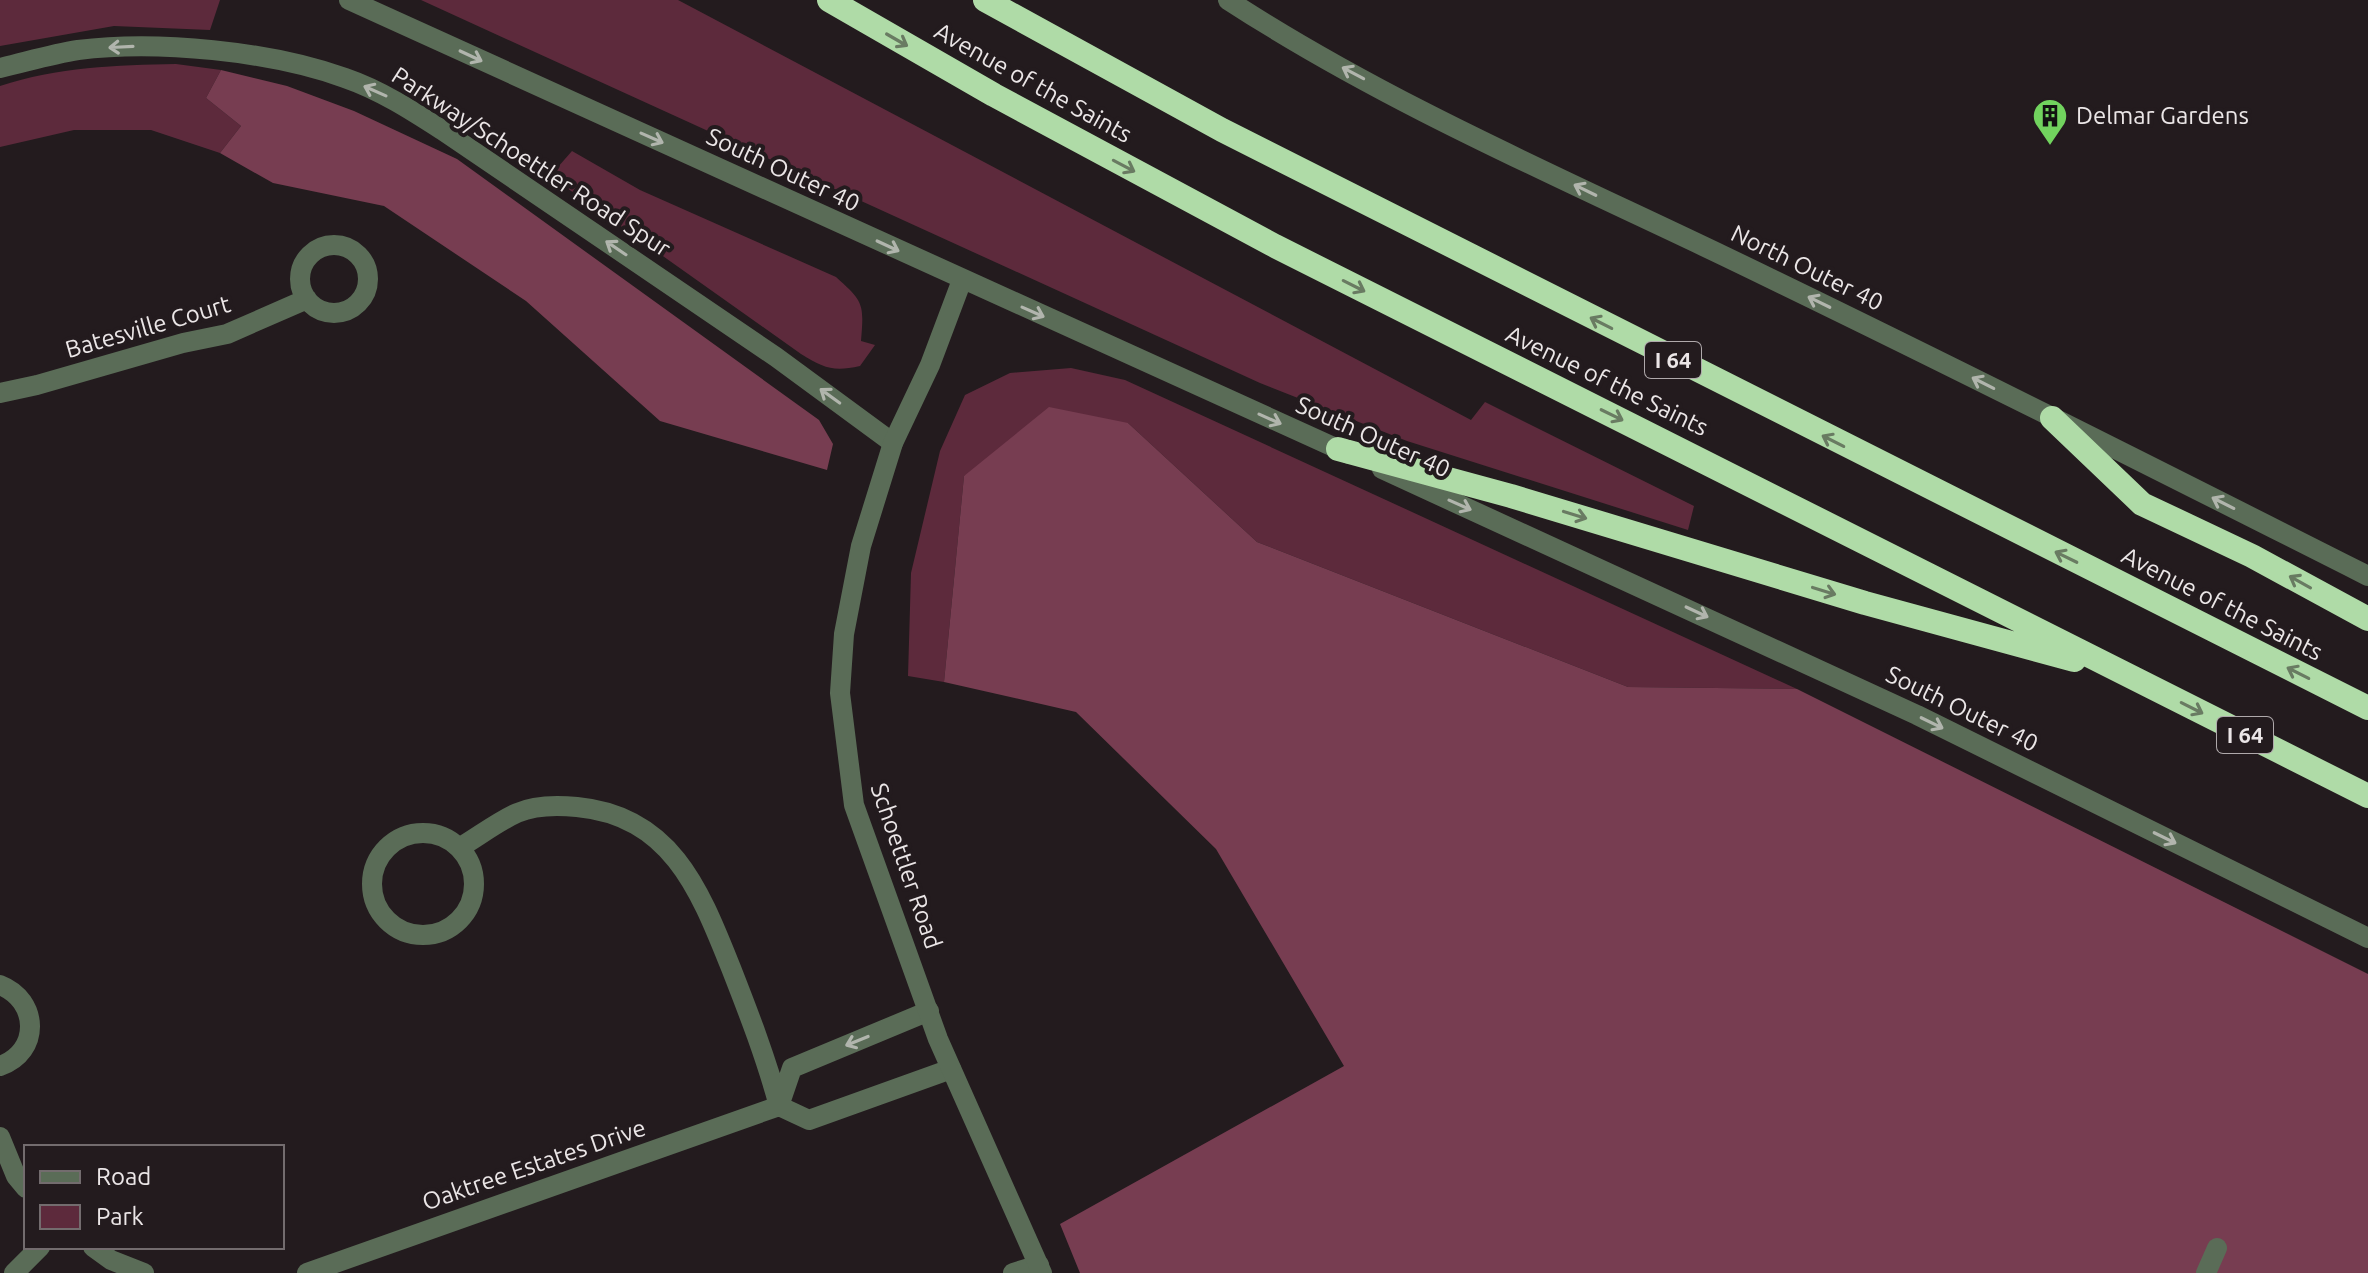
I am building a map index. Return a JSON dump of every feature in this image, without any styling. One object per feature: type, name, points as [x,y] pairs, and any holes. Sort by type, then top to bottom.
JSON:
[{"type":"highway","name":"Avenue of the Saints","points":[[829,0],[994,95],[1275,246],[2368,796]]},
{"type":"highway","name":"Avenue of the Saints","points":[[985,0],[1236,137],[2368,708]]},
{"type":"highway","points":[[2052,418],[2142,504],[2252,556],[2368,619]]},
{"type":"highway","points":[[1338,449],[1511,496],[1865,603],[2123,673]]},
{"type":"street","name":"South Outer 40","points":[[349,0],[1904,709],[2368,938]]},
{"type":"street","name":"North Outer 40","points":[[1228,0],[1274,30],[1394,95],[2368,576]]},
{"type":"street","name":"Parkway/Schoettler Road Spur","points":[[0,68],[76,51],[128,46],[177,48],[289,62],[345,78],[390,98],[442,130],[776,357],[893,443]]},
{"type":"street","name":"Schoettler Road","points":[[962,280],[930,365],[893,443],[861,546],[844,634],[840,693],[854,805],[951,1069],[1041,1269]]},
{"type":"street","name":"Batesville Court","points":[[0,393],[227,334],[307,299]]},
{"type":"street","points":[[459,848],[518,813],[554,805],[588,808],[618,816],[650,833],[679,862],[702,897],[763,1047],[779,1106],[809,1120],[951,1069]]},
{"type":"street","points":[[424,833],[445,838],[459,848],[471,866],[474,884],[472,902],[456,923],[437,934],[419,936],[401,932],[381,915],[373,899],[372,871],[390,844],[406,835],[424,833]]},
{"type":"street","points":[[0,985],[16,993],[25,1004],[31,1026],[21,1054],[0,1066]]},
{"type":"street","points":[[779,1106],[792,1068],[929,1011]]},
{"type":"street","name":"Oaktree Estates Drive","points":[[307,1273],[779,1106]]},
{"type":"street","points":[[0,1137],[16,1176],[24,1186]]},
{"type":"street","points":[[2206,1273],[2217,1248]]},
{"type":"street","points":[[14,1273],[38,1249]]},
{"type":"street","points":[[96,1249],[111,1260],[144,1273]]},
{"type":"street","points":[[1013,1273],[1041,1269]]},
{"type":"green space","points":[[0,0],[220,0],[210,30],[114,26],[0,46]]},
{"type":"green space","points":[[421,0],[678,0],[1471,420],[1485,402],[1694,506],[1688,530],[1407,441],[1260,383]]},
{"type":"green space","points":[[176,64],[221,70],[206,98],[241,126],[220,153],[151,130],[74,130],[0,147],[0,86],[65,71]]},
{"type":"green space","points":[[572,151],[640,190],[836,277],[860,304],[861,341],[875,345],[860,366],[843,369],[829,368],[801,354],[550,176]]},
{"type":"green space","points":[[1071,368],[1125,380],[1797,689],[1628,687],[1257,542],[1128,423],[964,476],[944,682],[908,676],[911,573],[940,451],[965,395],[1010,373]]},
{"type":"shaded area","points":[[221,70],[287,86],[354,111],[457,159],[819,420],[833,444],[827,470],[660,421],[526,301],[384,206],[273,183],[220,153],[241,126],[206,98]]},
{"type":"shaded area","points":[[1049,407],[1128,423],[1257,542],[1628,687],[1797,689],[2368,974],[2368,1273],[1080,1273],[1060,1224],[1344,1066],[1216,849],[1076,712],[944,682],[964,476]]},
{"type":"place","name":"Delmar Gardens","points":[[2050,147]]}]
